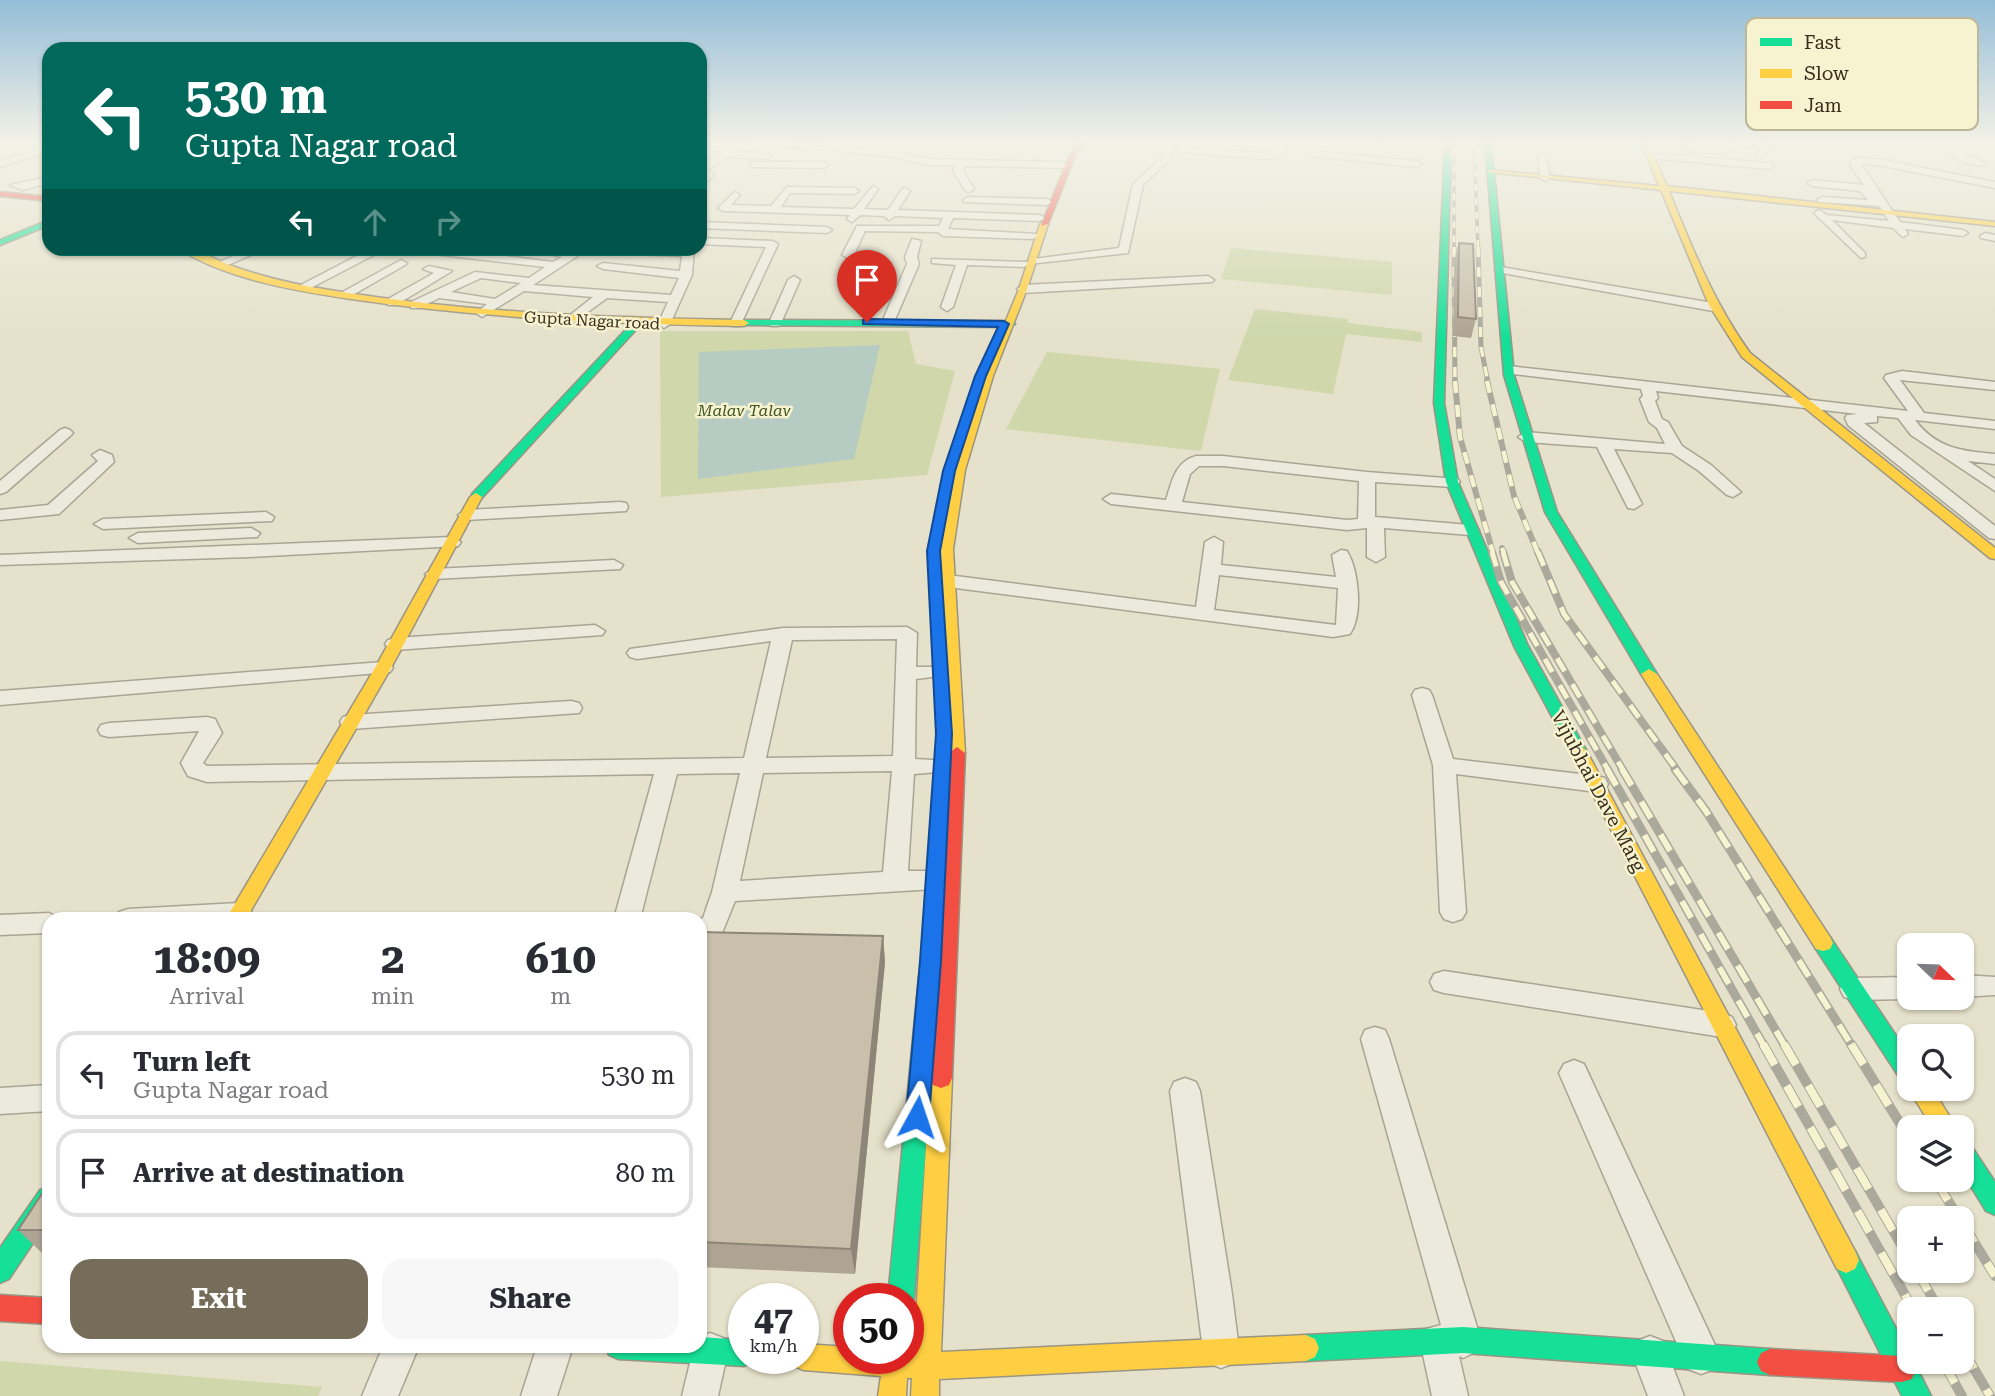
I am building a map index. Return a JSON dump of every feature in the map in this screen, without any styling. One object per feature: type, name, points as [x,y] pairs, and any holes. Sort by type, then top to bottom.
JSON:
[{"type":"street","points":[[707,221],[732,207]]},
{"type":"street","points":[[817,211],[820,207]]},
{"type":"street","points":[[854,215],[860,207]]},
{"type":"street","points":[[891,215],[896,207]]},
{"type":"street","points":[[925,1396],[957,750],[946,549],[959,470],[1007,324],[1027,252],[1045,207]]},
{"type":"street","points":[[902,1283],[931,961],[944,734],[933,551],[949,471],[981,376],[1023,289],[1027,252],[1050,207]]},
{"type":"street","points":[[936,261],[963,262],[1027,252],[1124,251],[1133,207]]},
{"type":"street","name":"Vijubhai Dave Marg","points":[[1446,207],[1439,403],[1452,482],[1470,530],[1521,646],[1597,784],[1897,1359]]},
{"type":"street","points":[[1494,207],[1509,370],[1526,437],[1551,512],[1621,630],[1897,1055]]},
{"type":"street","points":[[1670,207],[1690,263],[1725,332],[1746,355],[1995,555]]},
{"type":"street","points":[[1822,207],[1861,256]]},
{"type":"street","points":[[1826,207],[1896,224],[1963,233]]},
{"type":"street","points":[[1884,207],[1896,224],[1992,233]]},
{"type":"street","points":[[725,211],[774,209],[854,215],[1040,218]]},
{"type":"street","points":[[725,211],[754,224],[785,224],[827,230]]},
{"type":"street","points":[[949,215],[943,233],[1027,252]]},
{"type":"street","points":[[775,323],[764,304],[778,242],[785,224]]},
{"type":"street","points":[[0,243],[42,225]]},
{"type":"street","points":[[848,255],[861,228],[943,229]]},
{"type":"street","points":[[878,240],[920,241],[911,257],[913,264],[888,322]]},
{"type":"street","points":[[707,241],[778,242]]},
{"type":"street","name":"Gupta Nagar road","points":[[205,256],[236,272],[301,288],[415,306],[486,307],[573,319],[664,324],[1007,324]]},
{"type":"street","points":[[301,288],[366,256]]},
{"type":"street","points":[[478,256],[548,264]]},
{"type":"street","points":[[438,294],[465,298],[486,307],[570,256]]},
{"type":"street","points":[[566,291],[611,256]]},
{"type":"street","points":[[664,324],[685,275],[688,256]]},
{"type":"street","points":[[649,271],[660,261]]},
{"type":"street","points":[[947,307],[963,262]]},
{"type":"street","points":[[345,294],[401,263]]},
{"type":"street","points":[[392,302],[446,271],[429,269]]},
{"type":"street","points":[[1501,270],[1554,291],[1617,295],[1714,309]]},
{"type":"street","points":[[593,272],[649,271],[685,275]]},
{"type":"street","points":[[415,306],[479,274],[566,291],[676,299]]},
{"type":"street","points":[[465,298],[505,277]]},
{"type":"street","points":[[374,278],[395,280]]},
{"type":"street","points":[[736,323],[794,280]]},
{"type":"street","points":[[1023,289],[1208,280]]},
{"type":"street","points":[[458,284],[508,290]]},
{"type":"street","points":[[573,319],[604,294]]},
{"type":"street","points":[[239,912],[383,668],[477,495],[637,323]]},
{"type":"street","points":[[1509,370],[1649,392],[1806,404],[1910,418],[1995,425]]},
{"type":"street","points":[[1995,386],[1902,375],[1891,378],[1916,432],[1995,486]]},
{"type":"street","points":[[1649,392],[1647,400],[1656,422],[1663,425],[1676,449],[1705,468],[1733,492]]},
{"type":"street","points":[[1995,434],[1910,418],[1852,418],[1853,422],[1995,534]]},
{"type":"street","points":[[0,489],[65,433]]},
{"type":"street","points":[[1526,437],[1676,449]]},
{"type":"street","points":[[1603,443],[1634,505]]},
{"type":"street","points":[[1949,453],[1995,459]]},
{"type":"street","points":[[0,515],[53,510],[107,459],[100,455]]},
{"type":"street","points":[[1172,506],[1182,474],[1188,464],[1196,461],[1264,464],[1367,477],[1452,482]]},
{"type":"street","points":[[74,474],[94,473]]},
{"type":"street","points":[[1367,477],[1376,557]]},
{"type":"street","points":[[1111,499],[1347,525],[1371,523],[1470,530]]},
{"type":"street","points":[[466,514],[620,507]]},
{"type":"street","points":[[103,524],[266,517]]},
{"type":"street","points":[[122,554],[153,522]]},
{"type":"street","points":[[138,538],[251,533]]},
{"type":"street","points":[[0,560],[452,542]]},
{"type":"street","points":[[1204,615],[1214,542]]},
{"type":"street","points":[[948,581],[1333,631],[1343,630],[1346,625],[1347,584],[1341,555]]},
{"type":"street","points":[[434,574],[614,565]]},
{"type":"street","points":[[1211,569],[1347,584]]},
{"type":"street","points":[[395,644],[595,631]]},
{"type":"street","points":[[637,653],[783,634],[907,633],[904,765],[895,881]]},
{"type":"street","points":[[707,927],[713,926],[724,892],[755,767],[783,634]]},
{"type":"street","points":[[0,698],[383,668]]},
{"type":"street","points":[[906,674],[940,671]]},
{"type":"street","points":[[1422,695],[1444,765],[1453,912]]},
{"type":"street","points":[[351,722],[571,708]]},
{"type":"street","points":[[109,730],[207,724],[211,733],[192,763],[196,771],[207,774],[323,769],[942,766]]},
{"type":"street","points":[[1444,765],[1597,784]]},
{"type":"street","points":[[629,912],[667,768]]},
{"type":"street","points":[[724,892],[935,880]]},
{"type":"street","points":[[0,925],[42,923]]},
{"type":"street","points":[[1444,982],[1722,1025]]},
{"type":"street","points":[[1854,989],[1897,988]]},
{"type":"street","points":[[1375,1039],[1450,1340],[1450,1396]]},
{"type":"street","points":[[1574,1073],[1702,1358]]},
{"type":"street","points":[[1185,1091],[1221,1350]]},
{"type":"street","points":[[0,1101],[42,1098]]},
{"type":"street","points":[[1974,1171],[1995,1203]]},
{"type":"street","points":[[0,1270],[42,1208]]},
{"type":"street","points":[[0,1308],[42,1311]]},
{"type":"street","points":[[924,1365],[1450,1340],[1897,1369]]},
{"type":"street","points":[[700,1396],[727,1352],[707,1351]]},
{"type":"street","points":[[1649,1352],[1666,1396]]},
{"type":"street","points":[[380,1396],[398,1353]]},
{"type":"street","points":[[539,1396],[553,1353]]},
{"type":"street","points":[[892,1396],[894,1374]]},
{"type":"street","name":"Vijubhai Dave Marg","points":[[1905,1374],[1917,1396]]},
{"type":"green space","points":[[1231,248],[1392,262],[1392,295],[1221,279]]},
{"type":"green space","points":[[1255,309],[1348,319],[1348,323],[1422,332],[1422,342],[1346,334],[1333,394],[1228,380]]},
{"type":"green space","name":"Malav Talav","points":[[660,331],[908,331],[916,364],[955,371],[927,475],[661,497]]},
{"type":"green space","points":[[1047,352],[1220,369],[1201,451],[1006,429]]},
{"type":"green space","points":[[0,1361],[322,1387],[318,1396],[0,1396]]},
{"type":"shaded area","points":[[880,345],[854,459],[698,479],[699,352]]},
{"type":"building","points":[[1459,243],[1473,244],[1476,319],[1458,317]]},
{"type":"building","points":[[707,932],[883,936],[851,1249],[707,1242]]},
{"type":"building","points":[[42,1194],[42,1230],[18,1230]]},
{"type":"railway","points":[[1454,207],[1454,247]]},
{"type":"railway","points":[[1476,207],[1478,249]]},
{"type":"railway","points":[[1454,247],[1455,383]]},
{"type":"railway","points":[[1478,247],[1481,347],[1488,383]]},
{"type":"railway","points":[[1455,381],[1460,437],[1493,553]]},
{"type":"railway","points":[[1487,381],[1514,496],[1538,553]]},
{"type":"railway","points":[[1502,548],[1504,553]]},
{"type":"railway","points":[[1492,552],[1501,582],[1608,770]]},
{"type":"railway","points":[[1503,552],[1512,582],[1623,770]]},
{"type":"railway","points":[[1538,552],[1564,614],[1677,770]]},
{"type":"railway","points":[[1607,769],[1764,1046]]},
{"type":"railway","points":[[1622,769],[1785,1046]]},
{"type":"railway","points":[[1675,769],[1706,811],[1852,1046]]},
{"type":"railway","points":[[1763,1044],[1906,1297]]},
{"type":"railway","points":[[1784,1044],[1897,1237]]},
{"type":"railway","points":[[1851,1044],[1897,1119]]},
{"type":"railway","points":[[1943,1192],[1951,1206]]},
{"type":"railway","points":[[1974,1242],[1995,1276]]},
{"type":"railway","points":[[1924,1283],[1932,1297]]},
{"type":"railway","points":[[1974,1369],[1990,1396]]},
{"type":"railway","points":[[1950,1374],[1962,1396]]},
{"type":"traffic: fast","points":[[1446,207],[1439,403],[1452,482],[1521,646],[1578,750]]},
{"type":"traffic: fast","points":[[1494,207],[1509,375],[1551,512],[1649,674]]},
{"type":"traffic: fast","points":[[0,243],[42,225]]},
{"type":"traffic: fast","points":[[476,497],[637,323]]},
{"type":"traffic: fast","points":[[744,323],[1010,324]]},
{"type":"traffic: fast","points":[[1823,943],[1897,1055]]},
{"type":"traffic: fast","points":[[902,1283],[929,977]]},
{"type":"traffic: fast","points":[[1974,1171],[1995,1203]]},
{"type":"traffic: fast","points":[[0,1270],[42,1208]]},
{"type":"traffic: fast","points":[[1846,1260],[1917,1396]]},
{"type":"traffic: fast","points":[[1306,1348],[1463,1340],[1770,1362]]},
{"type":"traffic: fast","points":[[707,1351],[728,1352]]},
{"type":"traffic: slow","points":[[1671,207],[1714,305],[1746,355],[1995,555]]},
{"type":"traffic: slow","points":[[1849,207],[1995,224]]},
{"type":"traffic: slow","points":[[957,753],[946,549],[959,470],[988,376],[1023,289],[1044,224]]},
{"type":"traffic: slow","points":[[199,256],[284,284],[393,302],[568,318],[744,323]]},
{"type":"traffic: slow","points":[[240,912],[383,668],[476,497]]},
{"type":"traffic: slow","points":[[1649,674],[1823,943]]},
{"type":"traffic: slow","points":[[1578,750],[1846,1260]]},
{"type":"traffic: slow","points":[[925,1396],[941,1078]]},
{"type":"traffic: slow","points":[[1928,1101],[1937,1115]]},
{"type":"traffic: slow","points":[[819,1358],[927,1366],[1306,1348]]},
{"type":"traffic: slow","points":[[892,1396],[894,1374]]},
{"type":"traffic: jam","points":[[1044,224],[1051,207]]},
{"type":"traffic: jam","points":[[941,1078],[957,753]]},
{"type":"traffic: jam","points":[[0,1308],[42,1311]]},
{"type":"traffic: jam","points":[[1770,1362],[1897,1369]]},
{"type":"route","points":[[867,322],[1004,324],[981,376],[949,471],[933,551],[944,734],[931,961],[917,1117]]}]
